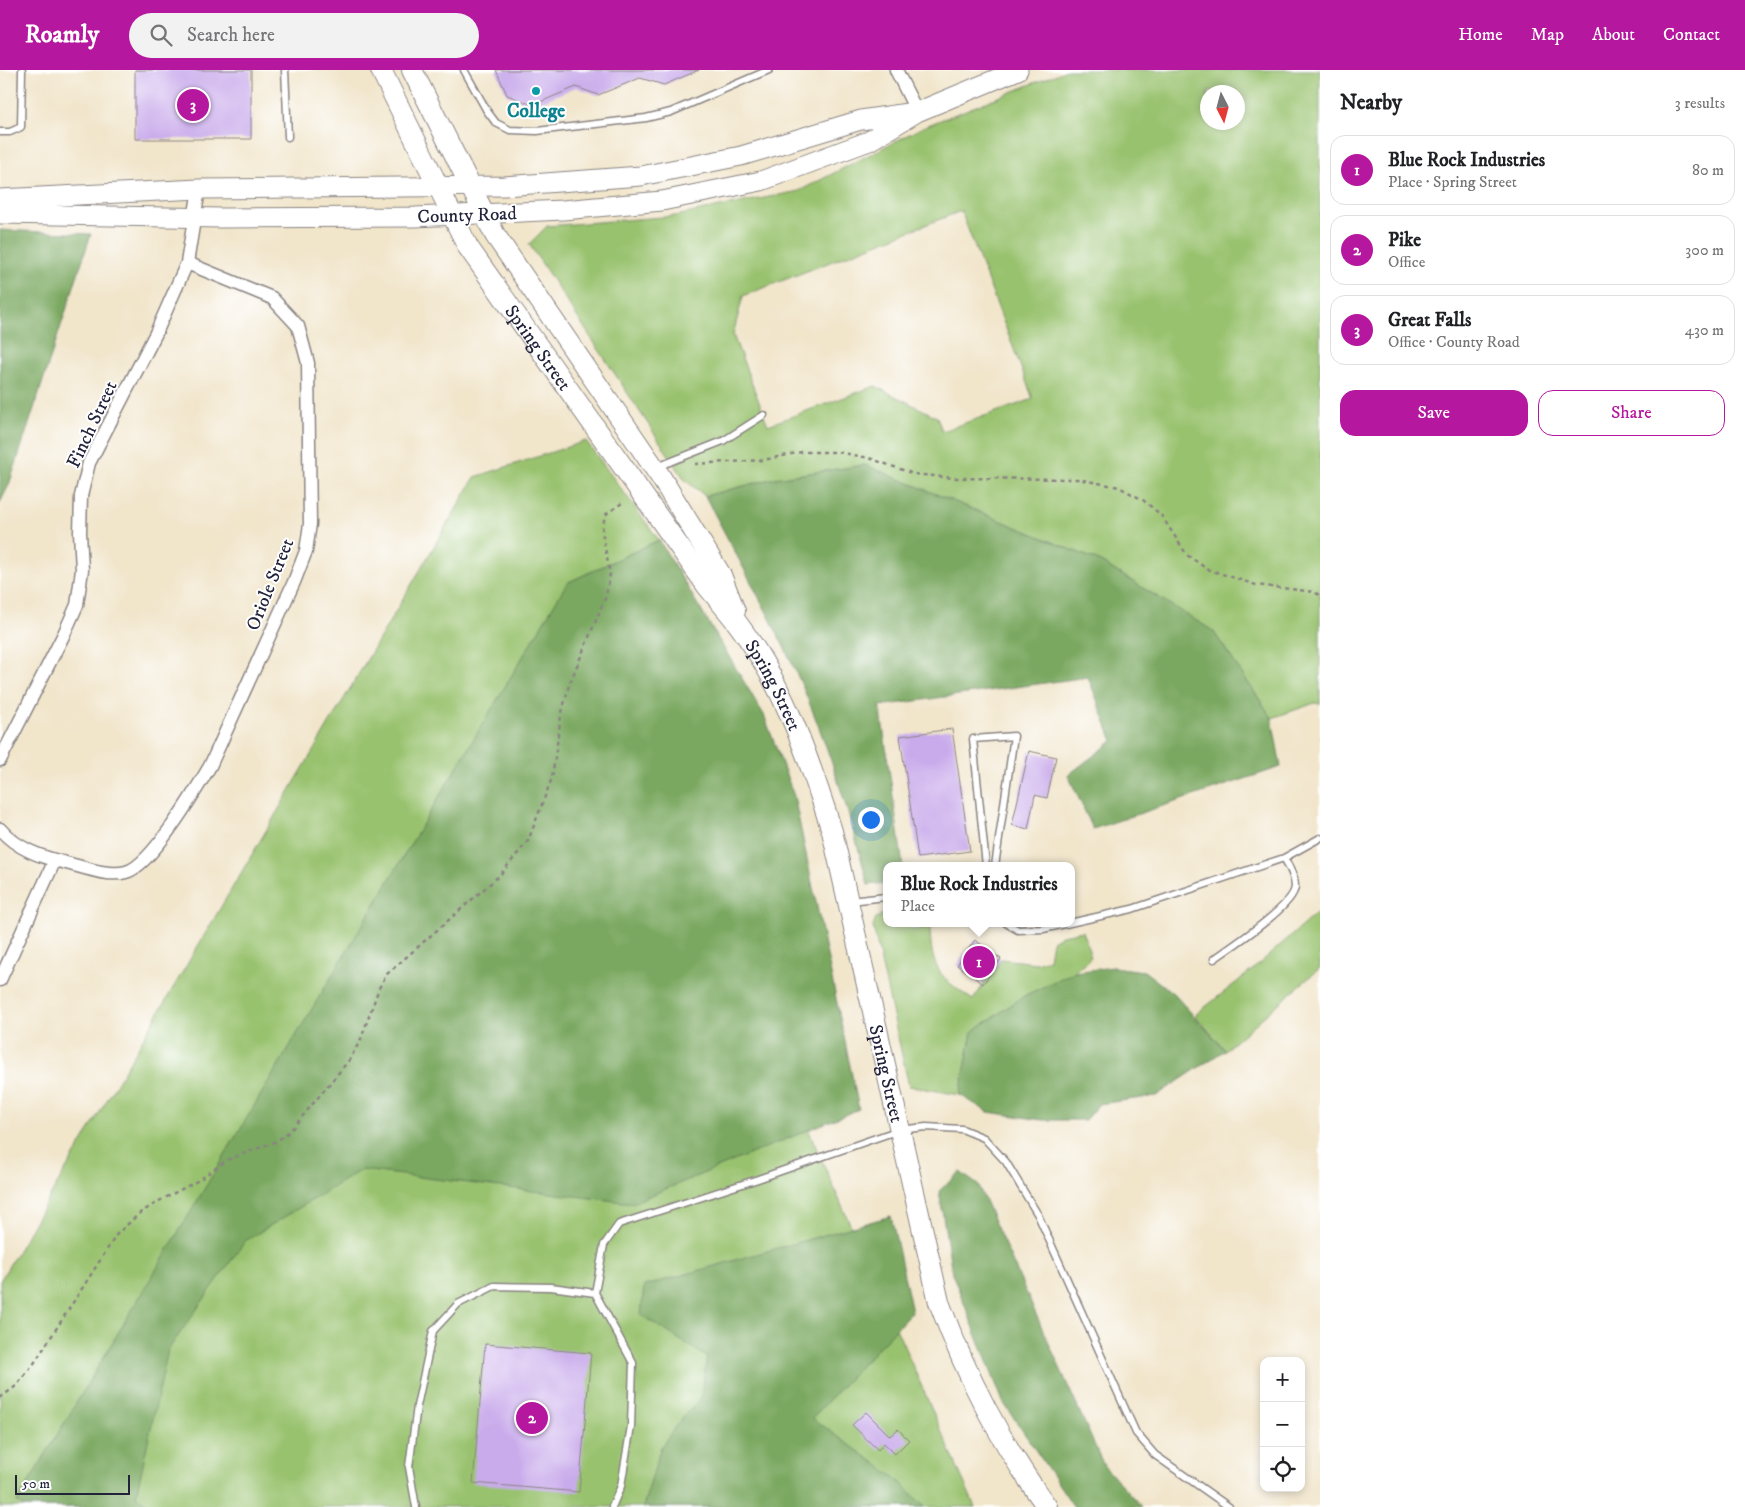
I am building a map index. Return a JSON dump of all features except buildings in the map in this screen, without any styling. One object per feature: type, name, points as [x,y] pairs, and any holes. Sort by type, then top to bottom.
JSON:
[{"type":"main road","name":"Spring Street","points":[[381,70],[468,247],[707,586],[743,631],[770,674],[815,777],[849,902],[928,1264],[950,1332],[994,1428],[1048,1507]]},
{"type":"main road","name":"Spring Street","points":[[412,70],[495,235],[655,468],[720,575],[743,631]]},
{"type":"main road","name":"County Road","points":[[0,214],[195,218],[452,215],[563,210],[662,201],[761,181],[869,141],[916,112],[1018,70]]},
{"type":"main road","name":"County Road","points":[[0,199],[199,189],[471,186],[641,176],[741,156],[862,120],[916,112]]},
{"type":"street","points":[[896,70],[916,112]]},
{"type":"street","name":"Finch Street","points":[[0,760],[77,605],[82,570],[81,496],[89,463],[156,333],[187,263],[199,189]]},
{"type":"street","name":"Oriole Street","points":[[55,860],[105,872],[126,872],[139,866],[158,844],[196,791],[210,766],[294,582],[306,551],[310,524],[308,363],[298,326],[272,298],[187,263]]},
{"type":"street","points":[[0,829],[10,840],[35,854],[55,860],[0,980]]},
{"type":"lane","points":[[0,132],[10,132],[22,127],[22,70]]},
{"type":"lane","points":[[285,70],[288,137]]},
{"type":"lane","points":[[464,70],[487,111],[496,122],[510,130],[537,131],[646,118],[671,112],[770,70]]},
{"type":"lane","points":[[655,468],[723,441],[764,415]]},
{"type":"lane","points":[[986,862],[972,739],[1014,736],[996,862]]},
{"type":"lane","points":[[1075,922],[1132,909],[1284,858],[1320,838]]},
{"type":"lane","points":[[1214,960],[1288,903],[1295,888],[1292,873],[1284,858]]},
{"type":"lane","points":[[849,902],[883,898]]},
{"type":"lane","points":[[1013,927],[1018,930],[1050,927]]},
{"type":"lane","points":[[612,1507],[621,1486],[631,1426],[633,1363],[595,1293],[604,1246],[619,1224],[758,1179],[899,1130],[926,1127],[962,1129],[984,1138],[1006,1162],[1038,1215],[1136,1433],[1155,1455],[1229,1507]]},
{"type":"lane","points":[[416,1507],[409,1467],[417,1406],[433,1331],[458,1304],[494,1286],[550,1287],[595,1293]]},
{"type":"path","points":[[688,465],[763,460],[802,452],[838,452],[869,458],[914,474],[953,478],[1076,479],[1119,487],[1142,500],[1161,515],[1187,555],[1207,569],[1256,585],[1315,592],[1320,596]]},
{"type":"path","points":[[0,1398],[16,1386],[33,1365],[116,1234],[140,1213],[199,1180],[227,1160],[277,1141],[291,1130],[350,1059],[361,1039],[379,988],[387,974],[500,875],[528,842],[552,778],[560,716],[570,685],[606,596],[610,574],[602,531],[604,515],[639,491]]},
{"type":"green space","points":[[1067,70],[1320,70],[1320,704],[1315,703],[1272,718],[1213,631],[1099,561],[865,465],[775,478],[705,496],[685,480],[529,244],[547,226],[675,216],[799,191],[923,127]],"holes":[[[961,211],[1033,399],[942,431],[937,417],[875,386],[768,425],[733,335],[743,296]]]},
{"type":"green space","points":[[0,230],[91,234],[9,485],[0,503]]},
{"type":"green space","points":[[586,441],[659,540],[567,583],[975,1507],[0,1507],[0,1281],[475,477]]},
{"type":"green space","points":[[865,465],[1099,561],[1213,631],[1272,718],[1281,767],[1093,829],[1068,775],[1113,741],[1088,677],[880,706],[902,862],[883,862],[883,883],[868,885],[843,797],[801,683],[758,595],[705,496],[775,478]]},
{"type":"green space","points":[[659,540],[764,715],[794,796],[859,1109],[632,1203],[361,1170],[245,1241],[168,1350],[136,1496],[152,1507],[25,1507],[17,1502],[567,583]]},
{"type":"green space","points":[[1320,910],[1320,968],[1225,1050],[1195,1015],[1251,971]]},
{"type":"green space","points":[[883,914],[883,927],[909,927],[912,930],[930,927],[932,953],[939,971],[952,985],[973,1000],[1001,959],[1036,963],[1049,959],[1052,941],[1062,935],[1083,931],[1091,957],[1074,972],[1024,996],[972,1032],[960,1095],[909,1086],[873,927],[876,918]]},
{"type":"green space","points":[[1113,967],[1144,971],[1173,993],[1225,1050],[1156,1096],[1099,1104],[1085,1120],[1042,1120],[988,1112],[960,1095],[972,1032],[1024,996],[1074,972]]},
{"type":"green space","points":[[960,1172],[978,1185],[1104,1466],[1142,1507],[1074,1507],[1003,1402],[952,1273],[939,1191]]},
{"type":"green space","points":[[891,1216],[912,1312],[812,1418],[896,1478],[925,1507],[643,1507],[661,1447],[678,1423],[701,1397],[707,1357],[641,1315],[644,1286]]},
{"type":"place","name":"College","points":[[536,91]]},
{"type":"place","name":"Great Falls","points":[[193,105]]},
{"type":"place","name":"Blue Rock Industries","points":[[979,962]]},
{"type":"place","name":"Pike","points":[[532,1418]]}]
